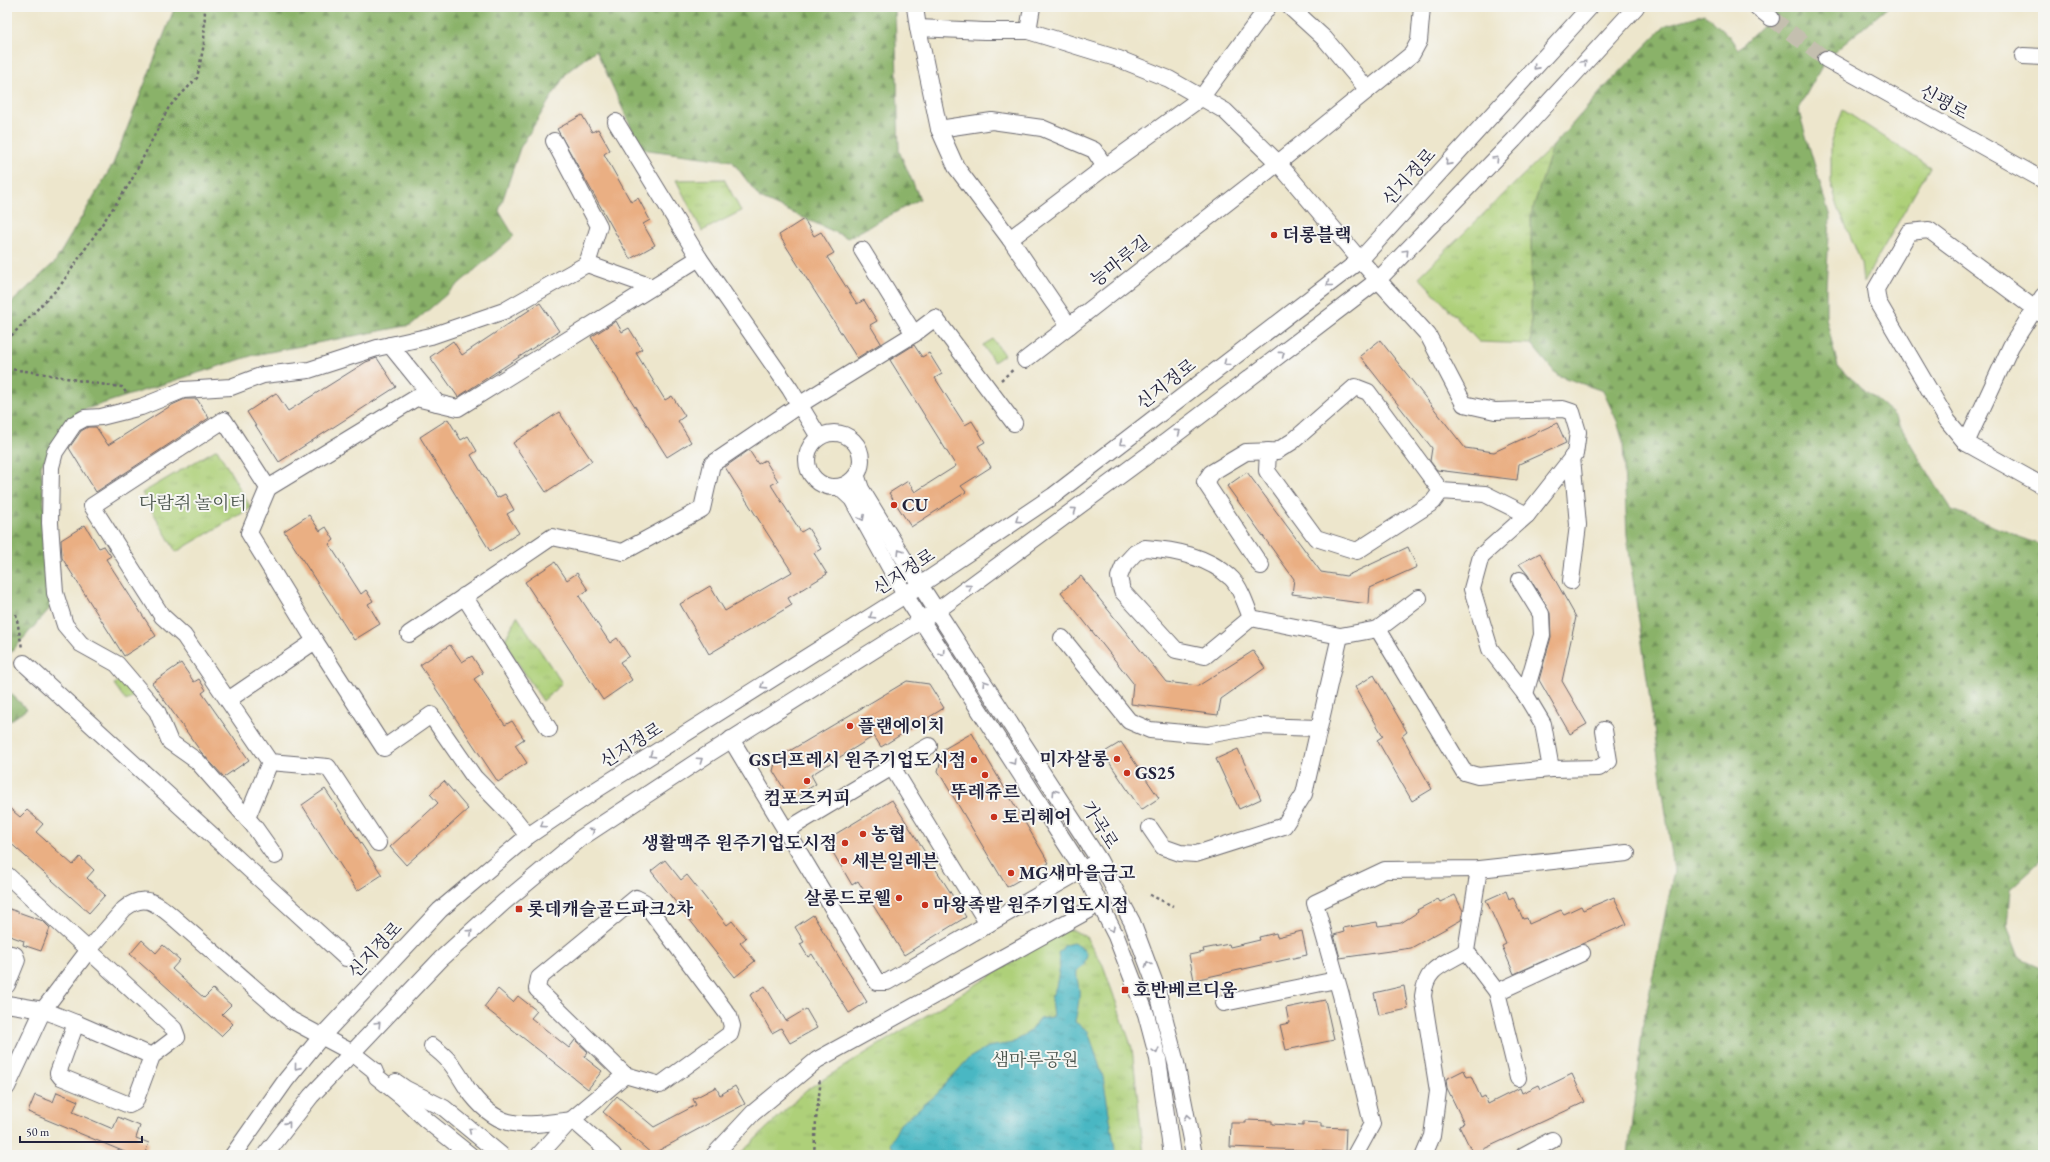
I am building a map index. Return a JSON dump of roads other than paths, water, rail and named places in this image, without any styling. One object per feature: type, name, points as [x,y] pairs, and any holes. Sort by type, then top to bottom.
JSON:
[{"type":"street","points":[[915,7],[939,129],[956,167],[1010,239],[1069,326]]},
{"type":"street","points":[[1028,30],[1032,7]]},
{"type":"street","points":[[1010,239],[1105,167],[1201,98],[1268,7]]},
{"type":"street","points":[[1290,7],[1325,39],[1368,90]]},
{"type":"street","name":"능마루길","points":[[1025,360],[1278,163],[1412,54],[1419,41],[1422,7]]},
{"type":"street","name":"신지정로","points":[[233,1155],[286,1080],[321,1037],[440,910],[528,836],[596,790],[920,586],[1053,496],[1360,260],[1590,7]]},
{"type":"street","points":[[264,1155],[311,1096],[351,1052],[441,959],[504,902],[581,838],[731,739],[938,610],[1160,446],[1378,280],[1514,140],[1636,7]]},
{"type":"street","points":[[1757,7],[1772,18]]},
{"type":"street","points":[[918,28],[1028,30],[1119,59],[1168,80],[1225,111],[1278,163],[1360,260],[1428,335],[1464,404],[1495,411],[1563,409],[1572,412],[1578,432],[1575,454],[1527,515],[1481,556],[1472,589],[1490,649],[1525,694],[1543,724],[1551,769]]},
{"type":"street","points":[[2023,56],[2043,57]]},
{"type":"street","name":"신평로","points":[[1826,60],[2043,180]]},
{"type":"street","points":[[939,129],[992,121],[1042,128],[1094,150],[1105,167]]},
{"type":"street","points":[[616,122],[699,258],[799,405],[819,437]]},
{"type":"street","points":[[275,856],[247,818],[197,761],[170,742],[157,711],[117,664],[81,644],[65,625],[55,593],[49,496],[51,467],[55,452],[74,424],[85,418],[101,417],[137,408],[183,390],[231,387],[263,375],[309,370],[390,345],[431,336],[504,311],[587,264],[599,226],[554,141]]},
{"type":"street","points":[[1966,443],[2011,346],[2040,306],[1929,230],[1909,232],[1876,289],[1878,302],[1947,420],[1966,443],[2043,486]]},
{"type":"street","points":[[862,250],[914,334]]},
{"type":"street","points":[[528,836],[513,817],[474,777],[431,716],[384,748],[315,641],[249,533],[268,488],[416,398],[458,408],[699,258]]},
{"type":"street","points":[[587,264],[652,287]]},
{"type":"street","points":[[408,634],[552,537],[623,552],[702,509],[712,464],[799,405],[914,334],[935,318],[1014,423]]},
{"type":"street","points":[[390,345],[437,403]]},
{"type":"street","points":[[1261,566],[1205,482],[1210,472],[1246,452],[1277,451],[1293,442],[1355,387],[1368,392],[1441,492]]},
{"type":"street","points":[[268,488],[224,420],[92,506],[162,616],[184,636],[270,762]]},
{"type":"street","points":[[836,433],[845,435],[852,439],[858,446],[861,454],[860,470],[857,477],[852,482],[839,488],[821,484],[813,478],[806,461],[812,444],[819,437],[827,434],[836,433]]},
{"type":"street","points":[[1268,451],[1268,470],[1316,538],[1356,551],[1433,502],[1441,492]]},
{"type":"street","points":[[1571,581],[1578,525],[1572,457]]},
{"type":"street","name":"가곡로","points":[[857,477],[861,489],[920,586],[938,610],[1099,860],[1132,922],[1157,988],[1176,1063],[1194,1155]]},
{"type":"street","points":[[839,488],[852,499],[905,595],[1082,869],[1116,936],[1146,1014],[1158,1059],[1172,1155]]},
{"type":"street","points":[[1441,492],[1485,494],[1527,515]]},
{"type":"street","points":[[1145,548],[1170,550],[1201,559],[1231,578],[1251,618],[1205,656],[1176,650],[1122,591],[1119,577],[1124,565],[1135,552],[1145,548]]},
{"type":"street","points":[[1520,580],[1541,614],[1542,635],[1525,694]]},
{"type":"street","points":[[464,596],[549,729]]},
{"type":"street","points":[[1251,618],[1340,636],[1378,629],[1418,598]]},
{"type":"street","points":[[1378,629],[1464,772],[1478,776],[1551,769],[1599,768],[1609,761],[1604,730]]},
{"type":"street","points":[[1150,828],[1163,847],[1180,853],[1196,854],[1284,826],[1304,794],[1340,636]]},
{"type":"street","points":[[1062,638],[1130,721],[1150,730],[1207,735],[1259,726],[1318,728]]},
{"type":"street","points":[[228,700],[315,641]]},
{"type":"street","points":[[24,663],[346,958]]},
{"type":"street","points":[[731,739],[878,982],[887,982],[1099,860]]},
{"type":"street","points":[[786,830],[928,746]]},
{"type":"street","points":[[247,818],[270,762]]},
{"type":"street","points":[[270,762],[328,767],[378,843]]},
{"type":"street","points":[[892,767],[988,924]]},
{"type":"street","points":[[1355,1155],[1372,1124],[1315,903],[1385,870],[1479,869],[1627,853]]},
{"type":"street","points":[[1479,869],[1466,950],[1497,992],[1518,1078]]},
{"type":"street","points":[[7,875],[88,952],[174,1029],[177,1037],[152,1056],[135,1102],[129,1105],[61,1077],[58,1073],[76,1023]]},
{"type":"street","points":[[636,898],[644,902],[729,1016],[732,1026],[730,1034],[660,1085],[633,1079],[625,1075],[537,989],[539,978],[636,898]]},
{"type":"street","points":[[7,1087],[43,1010],[88,952],[131,903],[146,900],[155,903],[291,1020],[351,1052],[374,1070],[385,1072],[406,1089],[444,1108],[501,1155]]},
{"type":"street","points":[[714,1155],[753,1113],[817,1060],[1089,910]]},
{"type":"street","points":[[1424,1155],[1432,1136],[1438,1091],[1423,996],[1424,985],[1429,973],[1466,950]]},
{"type":"street","points":[[7,952],[15,955],[17,960],[7,984]]},
{"type":"street","points":[[1497,992],[1582,953]]},
{"type":"street","points":[[1224,1003],[1336,980]]},
{"type":"street","points":[[7,1004],[43,1010],[152,1056]]},
{"type":"street","points":[[432,1046],[448,1058],[481,1105],[501,1121],[524,1125],[573,1120],[613,1155]]},
{"type":"street","points":[[374,1070],[377,1077],[470,1155]]},
{"type":"street","points":[[539,1155],[573,1120],[625,1075]]},
{"type":"street","points":[[1524,1155],[1552,1140]]},
{"type":"water","points":[[1073,943],[1083,948],[1087,955],[1084,965],[1077,970],[1079,997],[1075,1022],[1088,1031],[1103,1077],[1116,1155],[898,1155],[890,1144],[900,1124],[936,1095],[969,1058],[988,1047],[1013,1043],[1030,1031],[1039,1019],[1053,1017],[1051,998],[1056,987],[1060,967],[1058,953],[1065,945]]},
{"type":"tunnel","points":[[1771,18],[1826,59]]},
{"type":"place","name":"더롱블랙","points":[[1274,235]]},
{"type":"place","name":"CU","points":[[894,505]]},
{"type":"place","name":"플랜에이치","points":[[850,726]]},
{"type":"place","name":"미자살롱","points":[[1117,759]]},
{"type":"place","name":"GS더프레시 원주기업도시점","points":[[974,760]]},
{"type":"place","name":"GS25","points":[[1127,773]]},
{"type":"place","name":"뚜레쥬르","points":[[985,775]]},
{"type":"place","name":"컴포즈커피","points":[[807,781]]},
{"type":"place","name":"토리헤어","points":[[994,817]]},
{"type":"place","name":"농협","points":[[863,834]]},
{"type":"place","name":"생활맥주 원주기업도시점","points":[[845,843]]},
{"type":"place","name":"세븐일레븐","points":[[844,861]]},
{"type":"place","name":"MG새마을금고","points":[[1011,873]]},
{"type":"place","name":"살롱드로웰","points":[[899,898]]},
{"type":"place","name":"마왕족발 원주기업도시점","points":[[925,905]]},
{"type":"place","name":"롯데캐슬골드파크2차","points":[[519,909]]},
{"type":"place","name":"호반베르디움","points":[[1125,990]]},
{"type":"park label","name":"다람쥐 놀이터","points":[[193,503]]},
{"type":"park label","name":"샘마루공원","points":[[1035,1060]]}]
